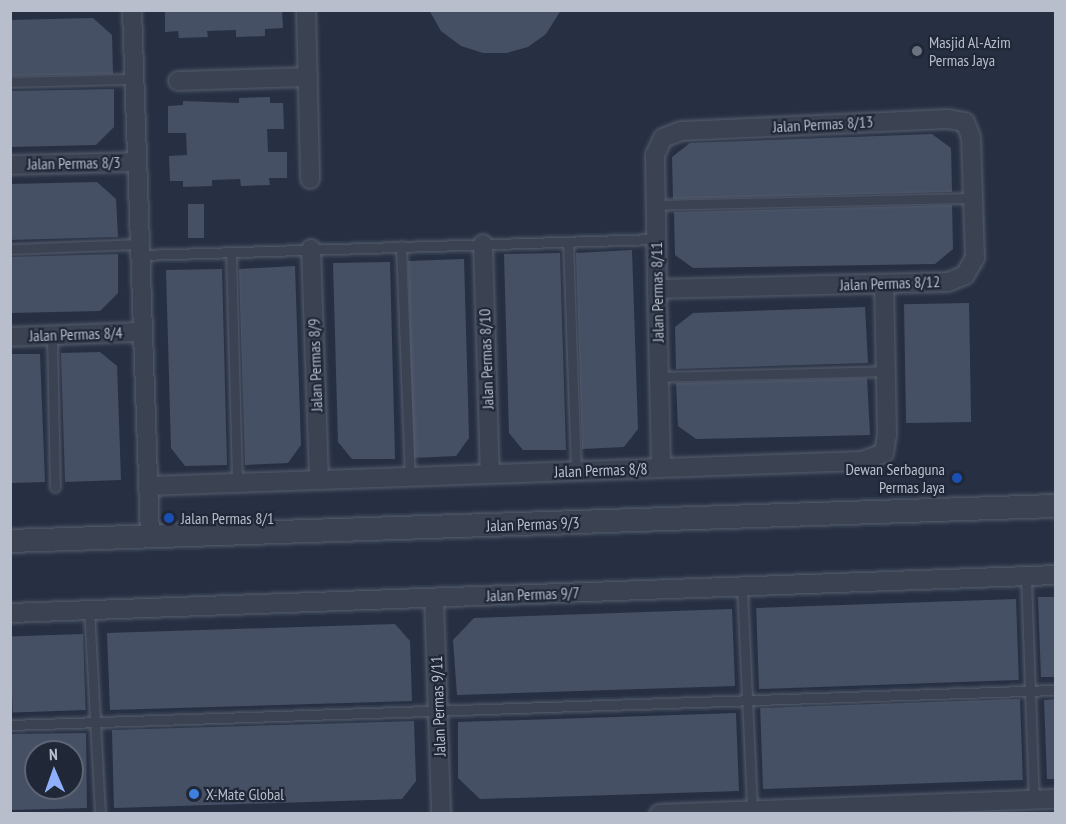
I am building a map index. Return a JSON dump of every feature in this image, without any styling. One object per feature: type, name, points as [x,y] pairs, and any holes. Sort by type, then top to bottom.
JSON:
[{"type":"street","points":[[132,10],[150,537]]},
{"type":"street","points":[[306,10],[310,179]]},
{"type":"street","points":[[178,81],[308,77]]},
{"type":"street","name":"Jalan Permas 8/13","points":[[681,131],[948,119],[965,122]]},
{"type":"street","name":"Jalan Permas 8/12","points":[[657,290],[948,282],[965,275],[975,258],[971,137],[965,122]]},
{"type":"street","name":"Jalan Permas 8/11","points":[[661,468],[654,155],[663,138],[681,131]]},
{"type":"street","name":"Jalan Permas 8/3","points":[[10,165],[137,162]]},
{"type":"street","name":"Jalan Permas 8/10","points":[[483,244],[490,474]]},
{"type":"street","name":"Jalan Permas 8/9","points":[[311,249],[319,480]]},
{"type":"street","name":"Jalan Permas 8/8","points":[[148,486],[862,460],[884,453],[886,371],[884,284]]},
{"type":"street","name":"Jalan Permas 8/4","points":[[10,337],[142,332]]},
{"type":"street","name":"Jalan Permas 9/3","points":[[10,541],[1056,506]]},
{"type":"street","name":"Jalan Permas 9/7","points":[[10,613],[1056,575]]},
{"type":"street","name":"Jalan Permas 9/11","points":[[434,598],[441,813]]},
{"type":"street","points":[[658,813],[790,811],[1056,799]]},
{"type":"lane","points":[[10,82],[134,80]]},
{"type":"lane","points":[[655,205],[973,198]]},
{"type":"lane","points":[[10,249],[231,252],[656,239]]},
{"type":"lane","points":[[568,242],[576,471]]},
{"type":"lane","points":[[401,246],[410,477]]},
{"type":"lane","points":[[231,252],[237,483]]},
{"type":"lane","points":[[52,335],[56,487]]},
{"type":"lane","points":[[659,376],[886,371]]},
{"type":"lane","points":[[1026,576],[1034,800]]},
{"type":"lane","points":[[742,587],[752,810]]},
{"type":"lane","points":[[89,609],[100,813]]},
{"type":"lane","points":[[10,725],[1056,690]]},
{"type":"building","points":[[165,10],[282,10],[283,28],[265,29],[265,36],[236,37],[236,30],[207,31],[208,37],[179,38],[178,31],[165,32]]},
{"type":"building","points":[[429,10],[561,10],[546,34],[528,47],[506,53],[483,53],[461,46],[441,31]]},
{"type":"building","points":[[93,18],[112,35],[113,74],[10,76],[10,20]]},
{"type":"building","points":[[114,89],[114,127],[96,145],[10,147],[10,91]]},
{"type":"building","points":[[270,97],[270,103],[283,103],[284,129],[267,129],[268,152],[287,152],[287,178],[269,178],[270,185],[241,186],[240,179],[212,180],[212,186],[183,187],[183,181],[170,181],[169,156],[187,155],[186,133],[168,133],[168,106],[183,105],[183,101],[239,103],[239,98]]},
{"type":"building","points":[[932,134],[951,148],[952,192],[673,199],[672,157],[690,143]]},
{"type":"building","points":[[97,182],[116,199],[118,237],[10,240],[10,184]]},
{"type":"building","points":[[188,204],[204,204],[204,238],[188,238]]},
{"type":"building","points":[[952,205],[953,249],[935,264],[693,268],[675,255],[674,212]]},
{"type":"building","points":[[632,250],[638,429],[624,447],[582,449],[576,253]]},
{"type":"building","points":[[560,253],[566,450],[523,450],[509,433],[504,254]]},
{"type":"building","points":[[118,254],[118,293],[100,311],[10,313],[10,257]]},
{"type":"building","points":[[464,259],[469,438],[456,456],[413,458],[408,261]]},
{"type":"building","points":[[390,262],[395,459],[352,459],[338,442],[333,263]]},
{"type":"building","points":[[295,266],[301,445],[288,463],[245,465],[239,269]]},
{"type":"building","points":[[222,269],[227,465],[185,466],[171,448],[166,270]]},
{"type":"building","points":[[969,303],[971,422],[906,423],[904,304]]},
{"type":"building","points":[[865,307],[868,363],[676,369],[675,327],[693,313]]},
{"type":"building","points":[[100,352],[117,366],[121,480],[65,482],[61,353]]},
{"type":"building","points":[[10,354],[40,354],[45,482],[10,483]]},
{"type":"building","points":[[867,378],[870,435],[696,439],[678,426],[676,383]]},
{"type":"building","points":[[1038,597],[1056,597],[1056,677],[1041,677]]},
{"type":"building","points":[[1016,599],[1019,680],[759,689],[756,608]]},
{"type":"building","points":[[732,609],[735,686],[457,695],[453,640],[474,618]]},
{"type":"building","points":[[395,624],[410,641],[412,701],[110,710],[107,633]]},
{"type":"building","points":[[83,634],[86,710],[13,713],[10,637]]},
{"type":"building","points":[[1020,699],[1023,780],[763,789],[760,708]]},
{"type":"building","points":[[1056,699],[1056,779],[1047,779],[1044,700]]},
{"type":"building","points":[[736,713],[739,791],[480,799],[458,778],[458,722]]},
{"type":"building","points":[[414,721],[416,781],[402,799],[114,808],[112,730]]},
{"type":"building","points":[[86,733],[87,808],[10,810],[10,734]]},
{"type":"place","name":"Masjid Al-Azim Permas Jaya","points":[[917,51]]},
{"type":"place","name":"Dewan Serbaguna Permas Jaya","points":[[957,478]]},
{"type":"place","name":"Jalan Permas 8/1","points":[[169,518]]},
{"type":"place","name":"X-Mate Global","points":[[194,794]]}]
